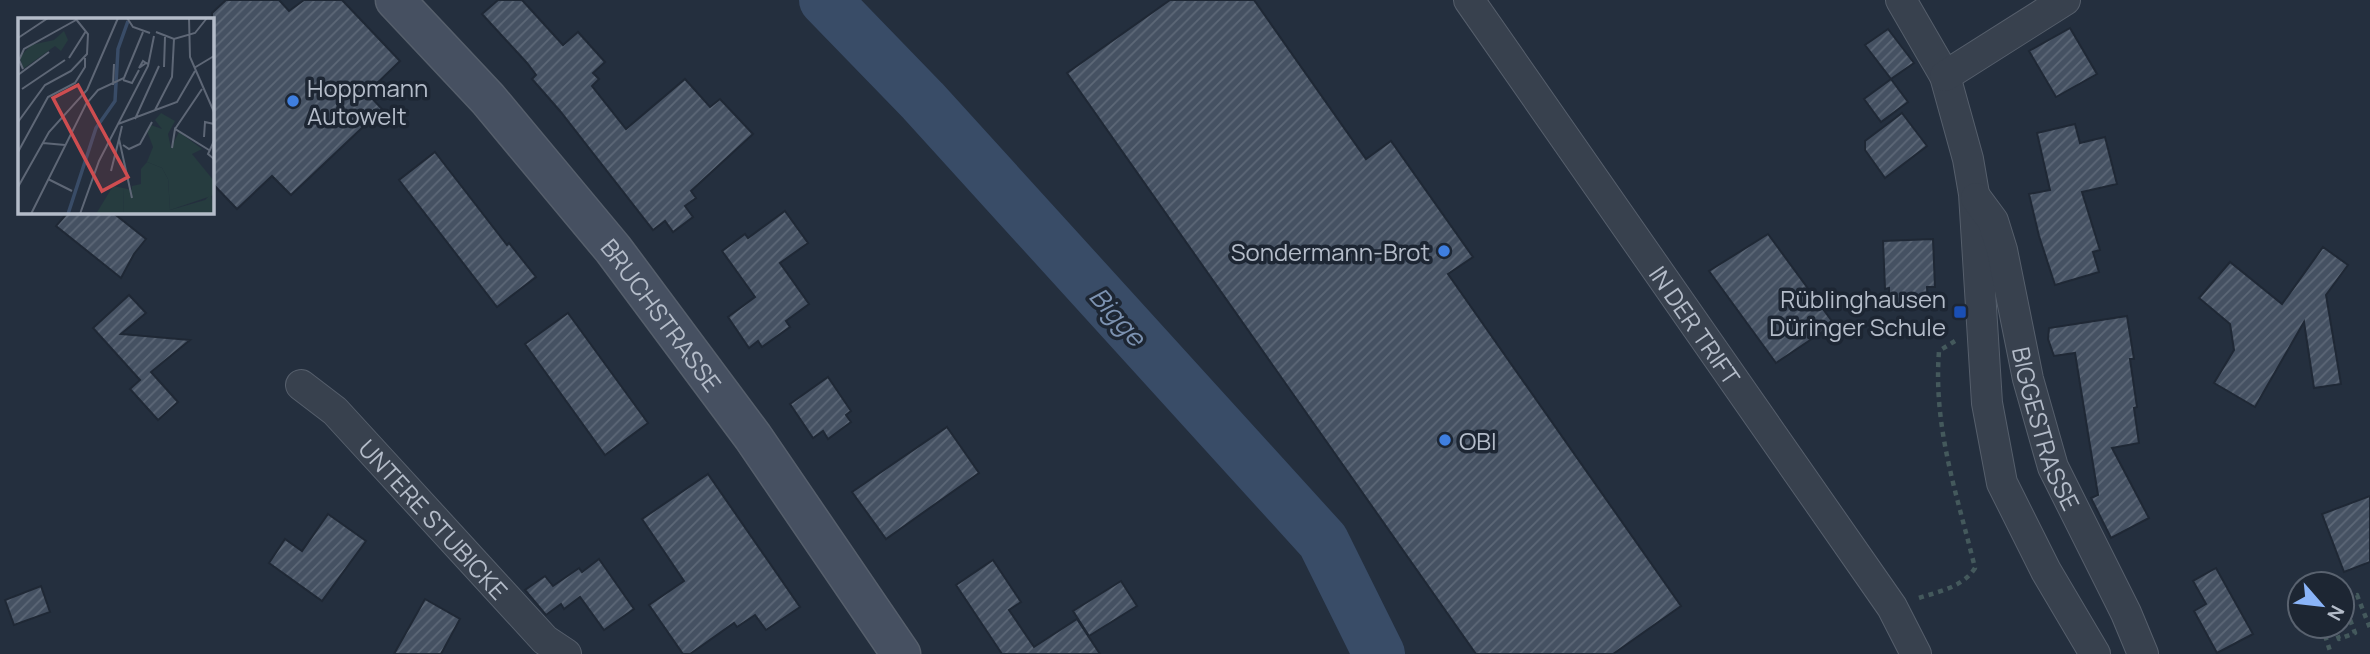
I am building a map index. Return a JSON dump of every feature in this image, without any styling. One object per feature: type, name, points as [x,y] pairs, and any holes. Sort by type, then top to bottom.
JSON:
[{"type":"main road","name":"BRUCHSTRASSE","points":[[395,0],[488,99],[613,249],[752,437],[901,654]]},
{"type":"street","name":"IN DER TRIFT","points":[[1469,0],[1892,607],[1916,654]]},
{"type":"street","name":"BIGGESTRASSE","points":[[1901,0],[1945,76],[1968,159],[1973,194],[1987,403],[2003,483],[2046,571],[2095,654]]},
{"type":"street","points":[[1945,76],[2065,0]]},
{"type":"street","name":"BIGGESTRASSE","points":[[1973,194],[1993,221],[2002,250],[2028,379],[2053,467],[2126,612],[2143,654]]},
{"type":"street","name":"UNTERE STUBICKE","points":[[300,385],[335,411],[545,640],[566,654]]},
{"type":"path","points":[[1892,607],[1960,584],[1968,579],[1975,568],[1956,499],[1942,432],[1936,384],[1939,351],[1957,340],[1981,334]]},
{"type":"path","points":[[2356,595],[2370,628]]},
{"type":"path","points":[[2326,640],[2330,651]]},
{"type":"building","name":"Hoppmann Autowelt","points":[[226,0],[279,0],[289,11],[304,0],[342,0],[400,61],[367,93],[382,109],[291,195],[272,176],[237,209],[214,185],[212,13]]},
{"type":"building","points":[[498,0],[522,0],[563,45],[578,32],[605,62],[593,73],[599,79],[592,86],[626,129],[685,79],[710,107],[720,99],[753,134],[691,191],[696,198],[685,206],[693,217],[673,232],[665,221],[653,230],[532,79],[536,75],[527,63],[482,14]]},
{"type":"building","name":"OBI","points":[[1170,0],[1254,0],[1366,159],[1391,141],[1473,257],[1448,274],[1681,606],[1613,654],[1476,654],[1067,73]]},
{"type":"building","points":[[2070,28],[2097,74],[2056,97],[2029,51]]},
{"type":"building","points":[[1888,29],[1914,63],[1891,79],[1865,45]]},
{"type":"building","points":[[1891,79],[1908,102],[1881,122],[1864,99]]},
{"type":"building","points":[[1902,113],[1927,146],[1885,178],[1865,150],[1865,141]]},
{"type":"building","points":[[2075,124],[2080,143],[2105,137],[2117,184],[2082,192],[2100,250],[2093,252],[2099,272],[2055,285],[2029,194],[2050,190],[2037,133]]},
{"type":"building","points":[[435,152],[507,245],[509,243],[536,277],[497,307],[399,180]]},
{"type":"building","points":[[785,211],[808,243],[780,263],[809,304],[786,321],[790,327],[762,347],[758,341],[749,348],[728,317],[755,297],[722,251],[745,234],[748,238]]},
{"type":"building","points":[[66,214],[115,214],[146,239],[121,278],[56,226]]},
{"type":"building","points":[[1768,234],[1834,324],[1776,363],[1709,271]]},
{"type":"building","points":[[1933,239],[1935,287],[1927,287],[1928,306],[1889,307],[1889,288],[1885,289],[1883,241]]},
{"type":"building","points":[[2323,247],[2348,265],[2326,295],[2341,384],[2314,388],[2304,322],[2255,407],[2214,383],[2234,350],[2230,324],[2199,298],[2230,262],[2282,304]]},
{"type":"building","points":[[129,295],[146,313],[121,334],[190,340],[151,372],[178,402],[158,420],[130,389],[140,380],[93,328]]},
{"type":"building","points":[[568,313],[648,423],[605,455],[525,344]]},
{"type":"building","points":[[2127,316],[2134,359],[2130,359],[2139,443],[2112,448],[2149,518],[2111,538],[2091,498],[2098,495],[2075,353],[2054,356],[2048,339],[2049,328]]},
{"type":"building","points":[[828,377],[851,411],[846,415],[851,422],[828,439],[823,431],[813,438],[790,404]]},
{"type":"building","points":[[947,427],[979,473],[886,539],[852,492]]},
{"type":"building","points":[[708,474],[800,607],[766,630],[755,615],[737,627],[734,623],[690,654],[683,654],[649,605],[684,581],[642,519]]},
{"type":"building","points":[[2370,496],[2370,562],[2343,570],[2322,514]]},
{"type":"building","points":[[328,514],[366,541],[322,601],[269,563],[285,539],[302,551]]},
{"type":"building","points":[[599,559],[634,609],[604,630],[580,597],[564,609],[561,604],[546,615],[525,590],[545,576],[553,586],[579,568],[582,572]]},
{"type":"building","points":[[993,560],[1021,602],[1009,610],[1034,647],[1077,619],[1100,654],[1002,654],[956,585]]},
{"type":"building","points":[[2216,568],[2253,634],[2217,653],[2194,611],[2206,604],[2193,581]]},
{"type":"building","points":[[1121,581],[1137,606],[1089,636],[1073,611]]},
{"type":"building","points":[[41,586],[50,612],[14,625],[5,600]]},
{"type":"building","points":[[425,599],[460,619],[441,654],[394,654]]},
{"type":"waterway","name":"Bigge","points":[[825,0],[923,101],[1323,541],[1379,654]]},
{"type":"place","name":"Hoppmann Autowelt","points":[[293,101]]},
{"type":"place","name":"Sondermann-Brot","points":[[1444,251]]},
{"type":"place","name":"Rüblinghausen Düringer Schule","points":[[1960,312]]},
{"type":"place","name":"OBI","points":[[1445,440]]}]
